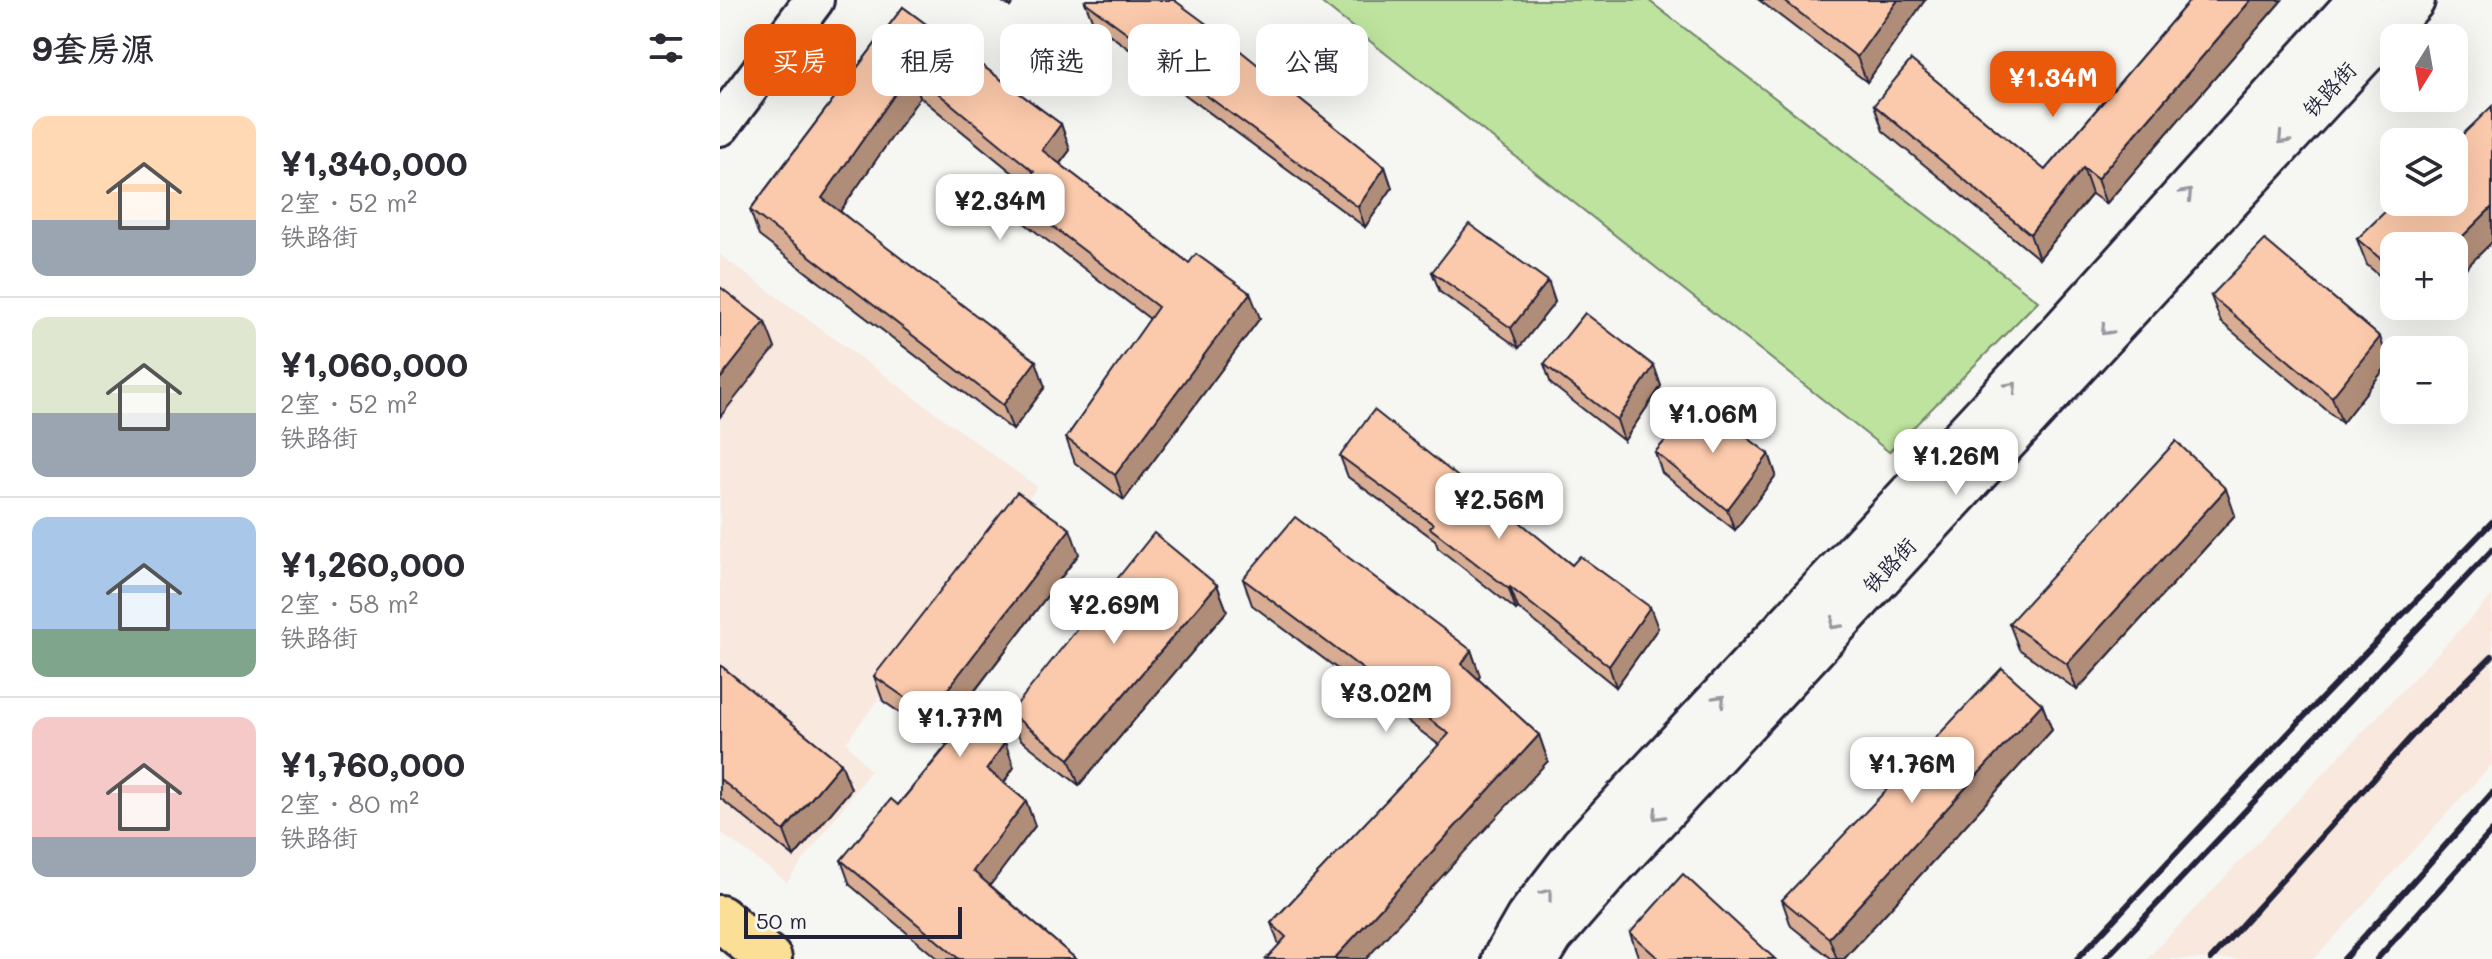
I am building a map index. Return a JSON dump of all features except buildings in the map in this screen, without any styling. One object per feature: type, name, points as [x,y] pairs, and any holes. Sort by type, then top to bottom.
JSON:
[{"type":"highway","points":[[720,918],[769,959]]},
{"type":"main road","name":"铁路街","points":[[1505,959],[1528,919],[1583,847],[2061,334],[2361,0]]},
{"type":"main road","name":"铁路街","points":[[1536,959],[1551,935],[1614,863],[2412,0]]},
{"type":"street","points":[[720,126],[814,0]]},
{"type":"shaded area","points":[[720,255],[1037,487],[846,742],[870,771],[787,882],[720,832]]},
{"type":"shaded area","points":[[2492,596],[2492,764],[2314,959],[2147,959]]},
{"type":"green space","points":[[1318,0],[1648,0],[2038,301],[1889,452],[1368,40],[1368,24],[1348,24]]},
{"type":"railway","points":[[2077,959],[2492,522]]},
{"type":"railway","points":[[2105,959],[2492,550]]},
{"type":"railway","points":[[2211,959],[2420,727],[2492,656]]},
{"type":"railway","points":[[2344,959],[2492,793]]},
{"type":"railway","points":[[2377,959],[2492,831]]}]
